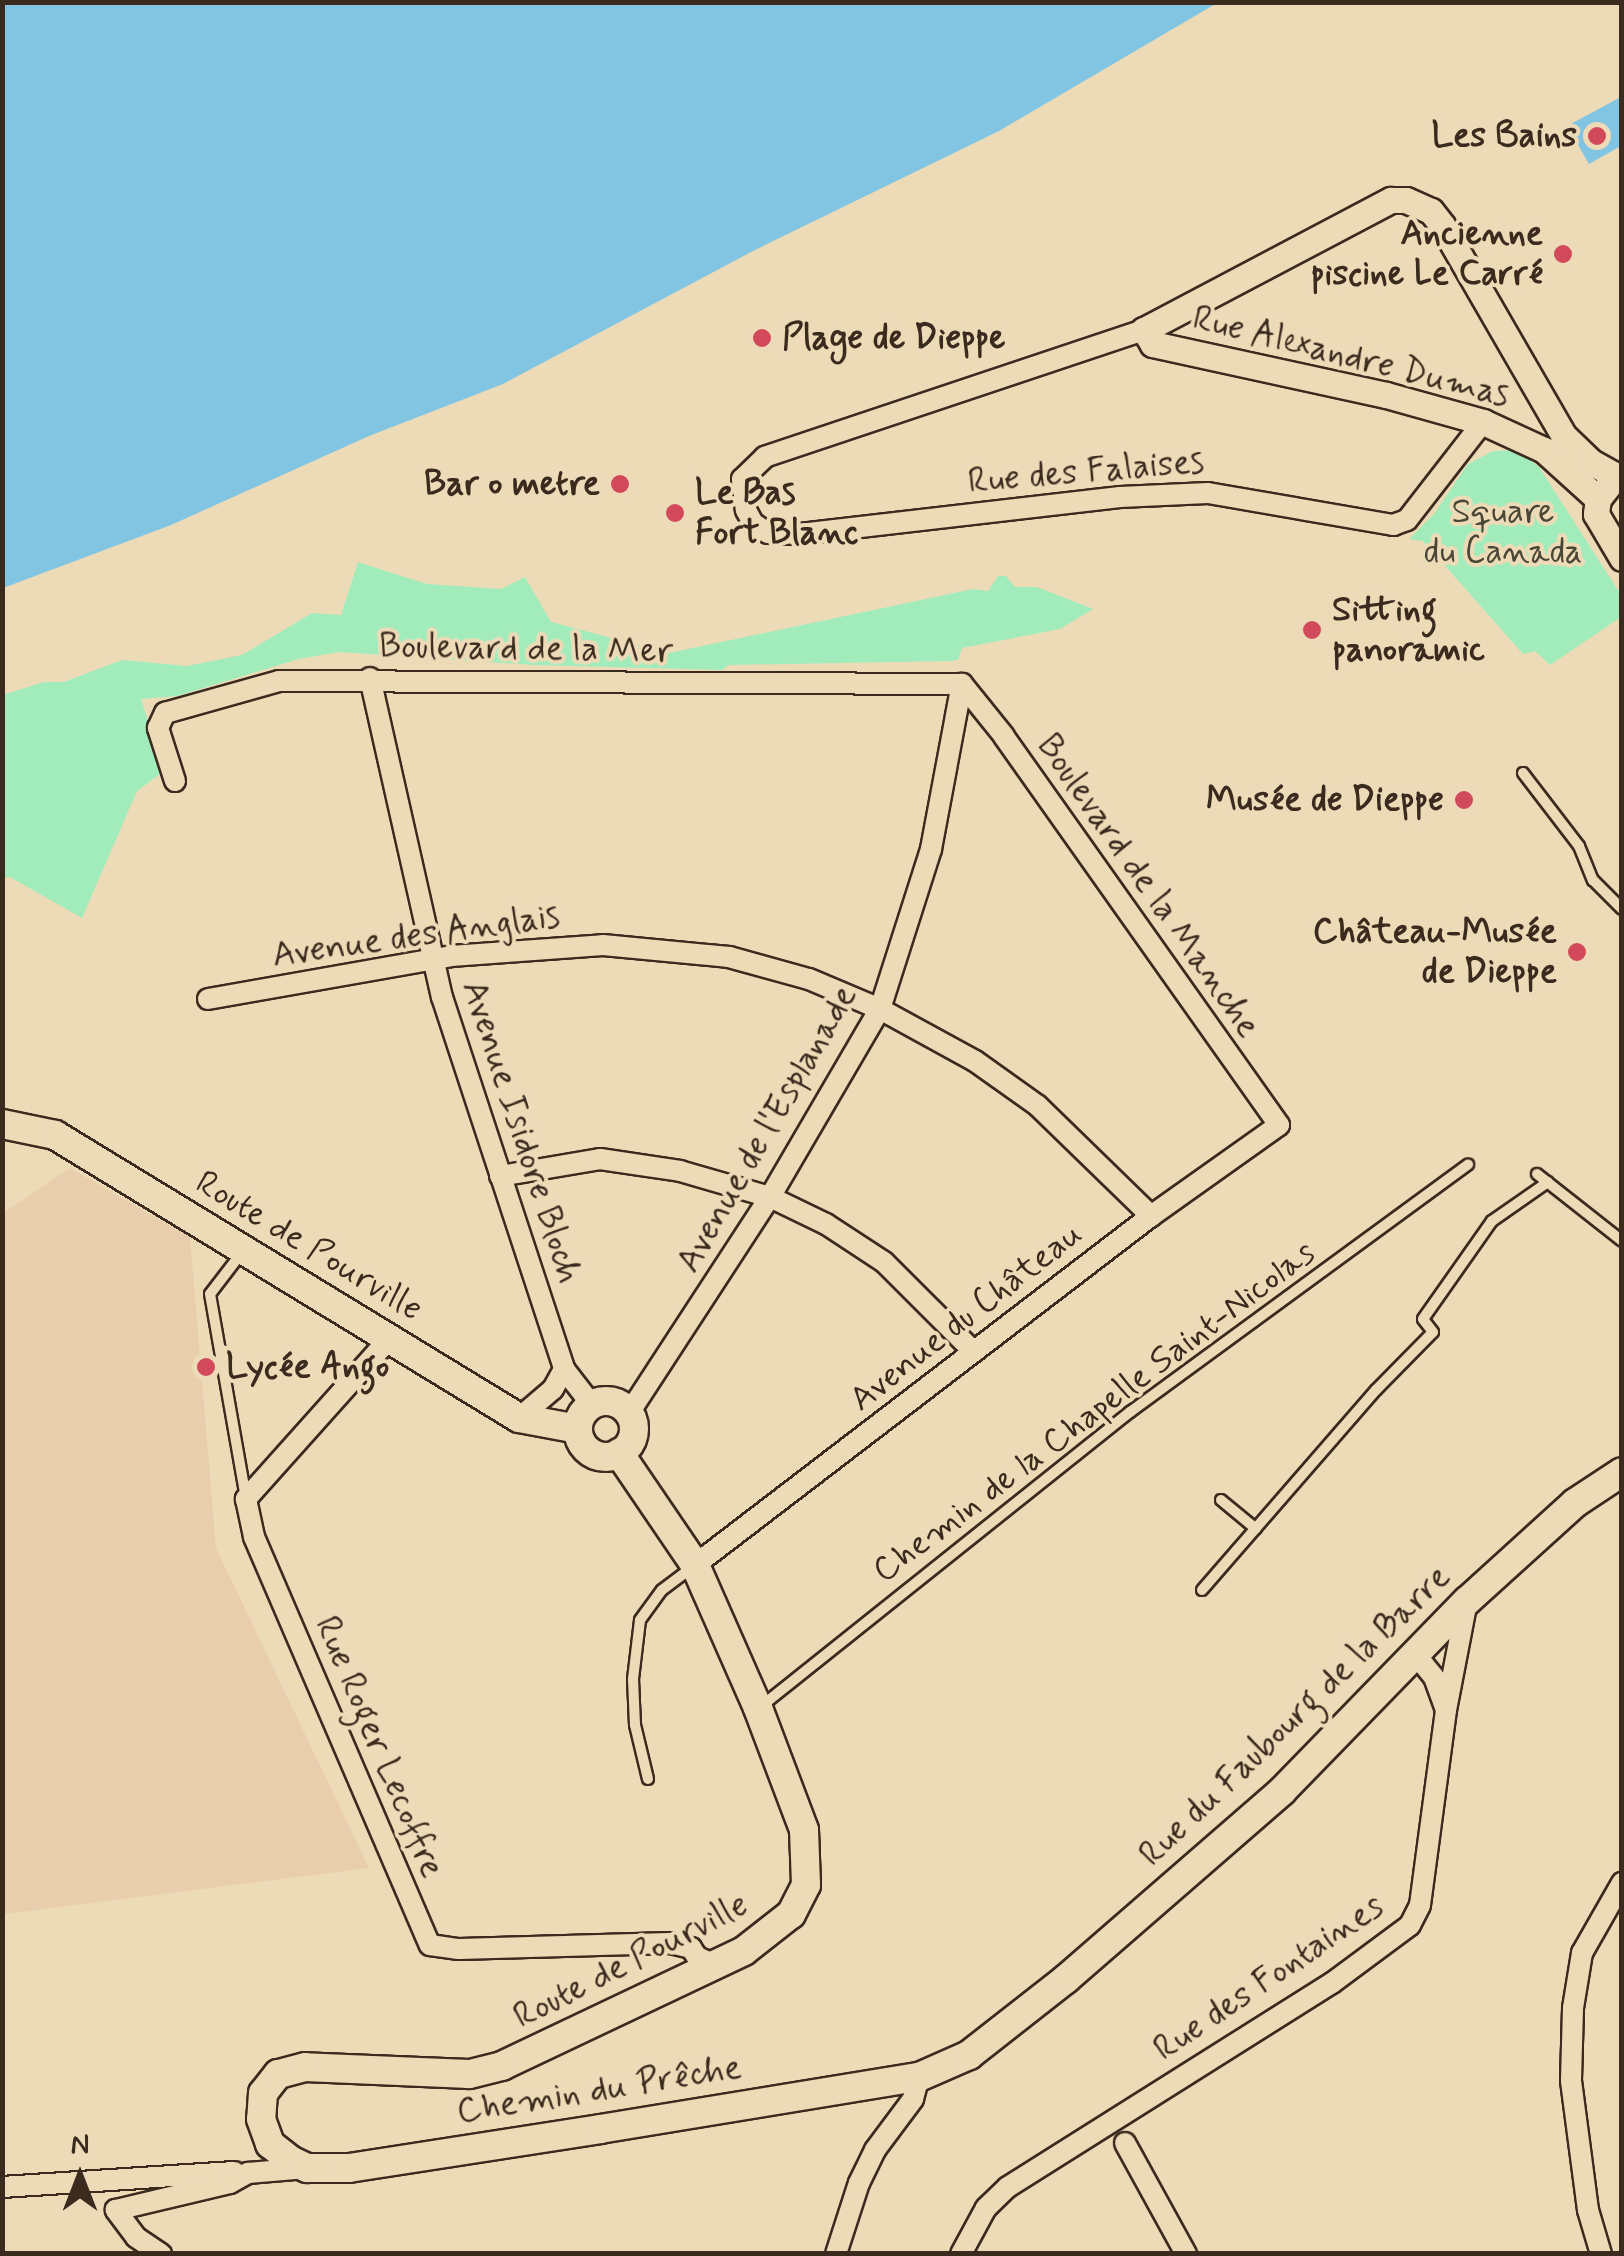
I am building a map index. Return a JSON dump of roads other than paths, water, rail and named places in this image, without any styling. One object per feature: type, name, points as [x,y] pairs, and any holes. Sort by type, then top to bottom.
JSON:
[{"type":"main road","name":"Route de Pourville","points":[[2,1124],[55,1135],[519,1418],[585,1417]]},
{"type":"main road","points":[[616,1403],[629,1413],[634,1431],[619,1454],[592,1452],[585,1417],[616,1403]]},
{"type":"main road","name":"Route de Pourville","points":[[300,2165],[270,2144],[261,2120],[263,2093],[278,2074],[306,2067],[426,2075],[485,2070],[535,2053],[716,1966],[768,1935],[791,1914],[806,1885],[804,1830],[758,1708],[694,1565],[619,1454]]},
{"type":"main road","name":"Rue du Faubourg de la Barre","points":[[919,2077],[969,2054],[1094,1954],[1282,1791],[1467,1601],[1574,1503],[1622,1472]]},
{"type":"main road","name":"Chemin du Prêche","points":[[300,2165],[349,2168],[919,2077]]},
{"type":"street","points":[[1144,330],[1391,200],[1406,200],[1431,211],[1442,225],[1563,435],[1591,462],[1622,479]]},
{"type":"street","name":"Rue Alexandre Dumas","points":[[742,479],[766,457],[1144,330],[1153,344],[1386,395],[1483,422],[1544,450],[1598,499]]},
{"type":"street","name":"Rue des Falaises","points":[[742,479],[752,523],[768,533],[800,534],[1120,497],[1208,492],[1393,525],[1407,520],[1483,422]]},
{"type":"street","points":[[1618,544],[1599,524],[1598,499],[1622,479]]},
{"type":"street","name":"Boulevard de la Mer","points":[[174,782],[158,728],[165,713],[279,681],[370,678],[602,685],[962,684]]},
{"type":"street","name":"Avenue Isidore Bloch","points":[[370,678],[432,959],[564,1369],[585,1417]]},
{"type":"street","name":"Avenue de l'Esplanade","points":[[629,1413],[770,1197],[880,1009],[931,849],[962,684]]},
{"type":"street","name":"Boulevard de la Manche","points":[[962,684],[1004,736],[1279,1125]]},
{"type":"street","name":"Avenue des Anglais","points":[[208,999],[432,959],[603,945],[729,957],[809,979],[880,1009],[974,1061],[1038,1106],[1151,1216]]},
{"type":"street","name":"Avenue du Château","points":[[694,1565],[1151,1216],[1279,1125]]},
{"type":"street","points":[[500,1176],[600,1160],[680,1171],[770,1197],[826,1224],[884,1262],[974,1352]]},
{"type":"street","points":[[246,1500],[389,1338]]},
{"type":"street","points":[[519,1418],[553,1389],[564,1369]]},
{"type":"street","name":"Rue Roger Lecoffre","points":[[246,1500],[254,1537],[430,1945],[459,1949],[670,1944],[691,1948],[697,1958],[716,1966]]},
{"type":"street","name":"Rue des Fontaines","points":[[961,2254],[986,2208],[1008,2187],[1332,1983],[1410,1924],[1420,1905],[1446,1710],[1467,1601]]},
{"type":"street","points":[[1416,1655],[1434,1677],[1446,1710]]},
{"type":"street","points":[[1600,2254],[1588,2210],[1570,2080],[1573,2008],[1582,1953],[1622,1883]]},
{"type":"street","points":[[836,2254],[859,2183],[875,2150],[912,2099],[919,2077]]},
{"type":"street","points":[[1125,2143],[1186,2254]]},
{"type":"street","points":[[2,2187],[248,2173],[300,2165]]},
{"type":"street","points":[[161,2254],[136,2237],[116,2210],[230,2182],[248,2173]]},
{"type":"lane","points":[[1523,773],[1580,846],[1594,880],[1622,909]]},
{"type":"lane","name":"Chemin de la Chapelle Saint-Nicolas","points":[[758,1708],[1130,1412],[1468,1165]]},
{"type":"lane","points":[[1537,1174],[1622,1241]]},
{"type":"lane","points":[[1202,1590],[1376,1390],[1433,1332],[1423,1319],[1492,1221],[1548,1182]]},
{"type":"lane","points":[[244,1250],[210,1294],[246,1500]]},
{"type":"lane","points":[[1221,1500],[1256,1529]]},
{"type":"lane","points":[[648,1780],[635,1724],[633,1679],[640,1620],[662,1590],[694,1565]]},
{"type":"water","points":[[3,2],[1217,3],[999,131],[753,251],[503,384],[369,436],[171,525],[3,588]]},
{"type":"water","name":"Les Bains","points":[[1621,97],[1621,146],[1589,164],[1567,126]]},
{"type":"place","name":"Les Bains","points":[[1597,136]]},
{"type":"place","name":"Ancienne piscine Le Carré","points":[[1563,254]]},
{"type":"place","name":"Plage de Dieppe","points":[[762,338]]},
{"type":"place","name":"Bar o metre","points":[[620,484]]},
{"type":"place","name":"Le Bas Fort Blanc","points":[[675,513]]},
{"type":"place","name":"Sitting panoramic","points":[[1312,630]]},
{"type":"place","name":"Musée de Dieppe","points":[[1464,800]]},
{"type":"place","name":"Château-Musée de Dieppe","points":[[1577,952]]},
{"type":"place","name":"Lycée Ango","points":[[206,1367]]},
{"type":"park label","name":"Square du Canada","points":[[1503,532]]}]
